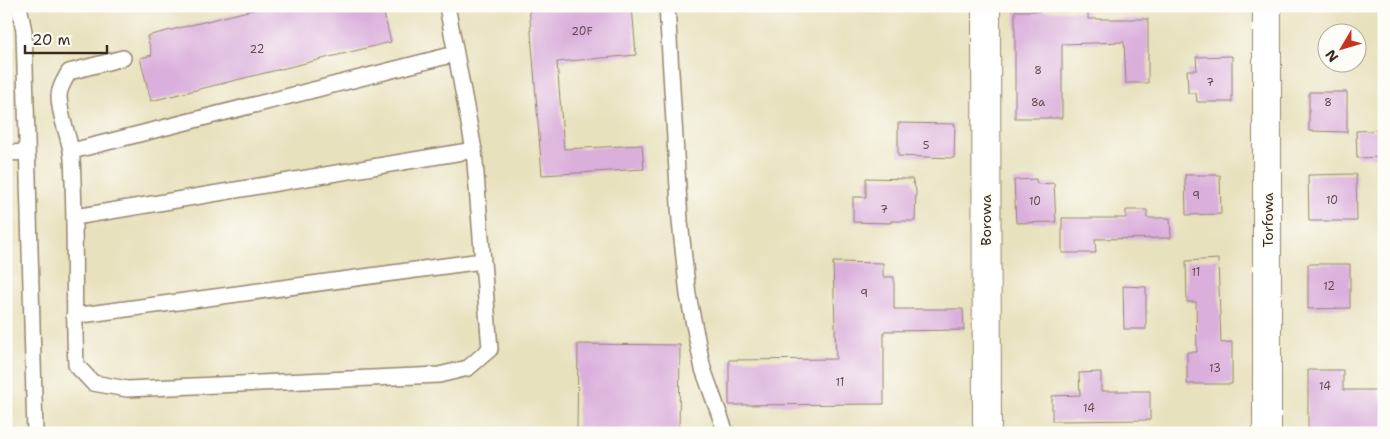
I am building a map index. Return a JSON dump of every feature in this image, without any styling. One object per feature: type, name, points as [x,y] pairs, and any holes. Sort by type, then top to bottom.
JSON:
[{"type":"street","name":"Borowa","points":[[986,6],[987,433]]},
{"type":"street","name":"Torfowa","points":[[1267,433],[1268,6]]},
{"type":"lane","points":[[19,6],[24,31],[35,433]]},
{"type":"lane","points":[[123,58],[69,72],[59,94],[60,111],[72,151],[75,217],[74,316],[76,366],[93,383],[127,389],[439,375],[468,368],[490,349],[474,150],[446,6]]},
{"type":"lane","points":[[668,6],[680,221],[688,295],[703,369],[726,433]]},
{"type":"lane","points":[[72,151],[455,54]]},
{"type":"lane","points":[[75,217],[474,150]]},
{"type":"lane","points":[[6,154],[27,152]]},
{"type":"lane","points":[[74,316],[482,261]]},
{"type":"building","points":[[268,6],[382,6],[391,42],[151,101],[140,58],[152,55],[147,36]]},
{"type":"building","points":[[529,6],[632,6],[636,55],[557,62],[564,149],[642,145],[644,169],[542,175]]},
{"type":"building","points":[[1015,11],[1088,11],[1088,19],[1148,19],[1148,83],[1126,83],[1124,42],[1062,44],[1062,118],[1015,118]]},
{"type":"building","points":[[1232,56],[1232,102],[1197,102],[1196,93],[1188,93],[1187,70],[1197,70],[1196,57]]},
{"type":"building","points":[[1309,92],[1347,92],[1347,132],[1309,131]]},
{"type":"building","points":[[898,123],[955,124],[954,158],[898,156]]},
{"type":"building","points":[[1379,130],[1380,157],[1357,158],[1356,131]]},
{"type":"building","points":[[1356,174],[1357,221],[1309,221],[1308,175]]},
{"type":"building","points":[[1185,175],[1220,175],[1221,214],[1186,215]]},
{"type":"building","points":[[866,178],[912,179],[916,190],[915,221],[891,221],[891,223],[853,222],[853,197],[866,197]]},
{"type":"building","points":[[1036,179],[1037,184],[1054,183],[1056,222],[1016,223],[1014,180]]},
{"type":"building","points":[[1126,210],[1147,210],[1147,218],[1170,218],[1171,238],[1095,239],[1096,253],[1062,253],[1062,218],[1126,218]]},
{"type":"building","points":[[1218,259],[1221,343],[1232,342],[1232,384],[1187,384],[1187,352],[1197,352],[1196,302],[1187,302],[1186,261]]},
{"type":"building","points":[[833,262],[883,263],[883,277],[894,277],[894,309],[963,309],[964,330],[884,331],[884,404],[729,405],[729,360],[836,359]]},
{"type":"building","points":[[1308,264],[1350,264],[1350,308],[1308,309]]},
{"type":"building","points":[[1123,286],[1146,287],[1146,329],[1124,329]]},
{"type":"building","points":[[578,344],[680,345],[679,433],[577,433]]},
{"type":"building","points":[[1308,370],[1343,370],[1343,390],[1379,390],[1379,396],[1384,396],[1384,433],[1308,433]]},
{"type":"building","points":[[1101,372],[1101,391],[1150,391],[1150,420],[1052,421],[1052,396],[1080,395],[1079,373]]}]
